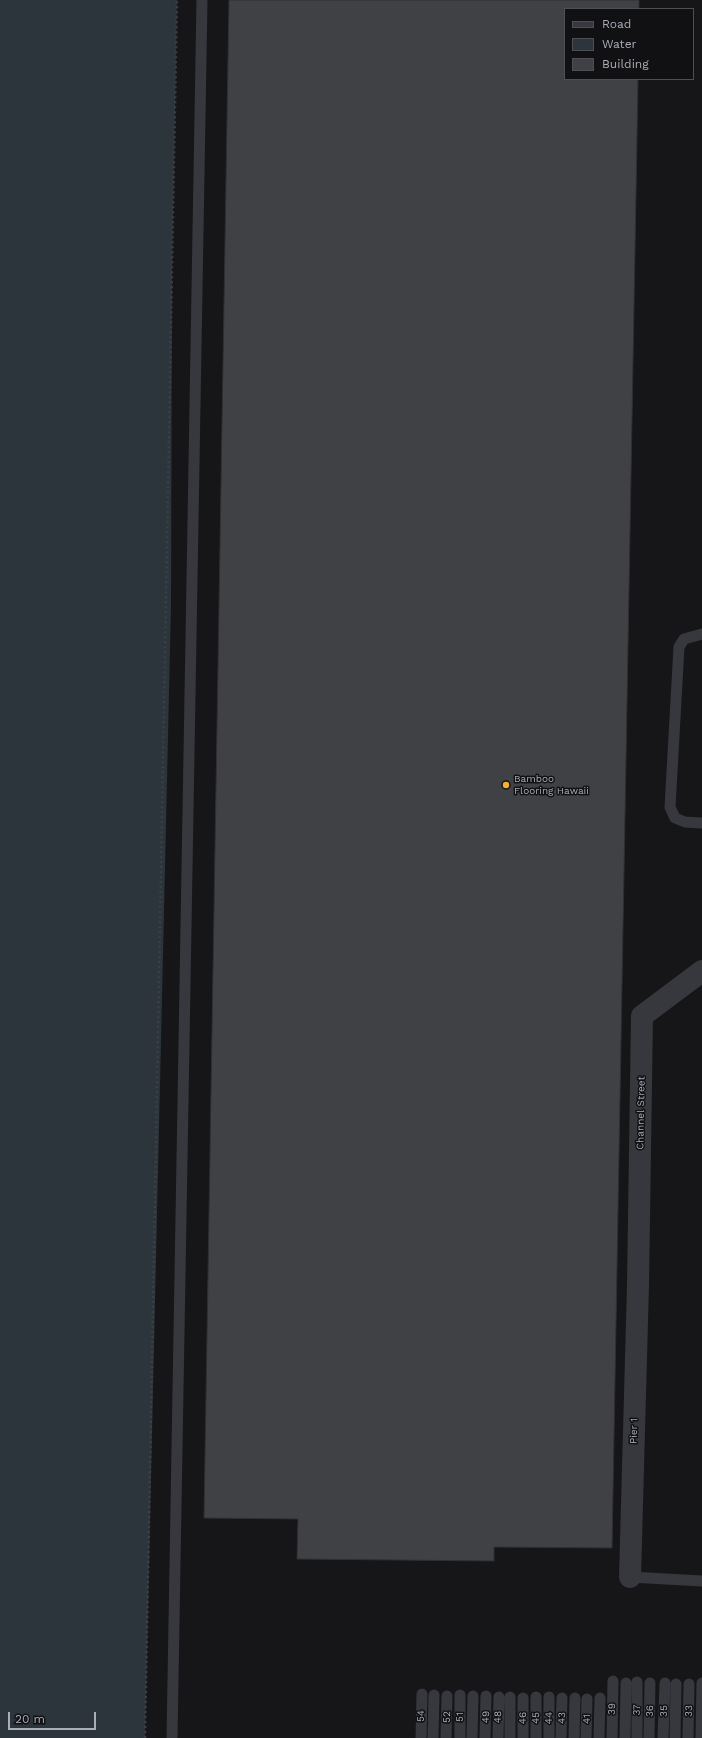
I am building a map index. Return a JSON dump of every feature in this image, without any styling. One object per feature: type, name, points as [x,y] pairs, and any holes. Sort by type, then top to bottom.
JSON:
[{"type":"street","name":"Channel Street","points":[[638,1285],[642,1016],[702,971]]},
{"type":"street","name":"Pier 1","points":[[630,1577],[638,1285]]},
{"type":"lane","points":[[172,1738],[202,0]]},
{"type":"lane","points":[[702,634],[684,639],[679,647],[670,807],[674,818],[685,822],[702,823]]},
{"type":"lane","points":[[630,1577],[702,1581]]},
{"type":"lane","name":"39","points":[[612,1738],[613,1681]]},
{"type":"lane","points":[[624,1738],[626,1682]]},
{"type":"lane","name":"37","points":[[637,1682],[637,1738]]},
{"type":"lane","name":"36","points":[[649,1738],[650,1683]]},
{"type":"lane","points":[[701,1738],[702,1683]]},
{"type":"lane","name":"35","points":[[664,1738],[670,1684],[675,1738]]},
{"type":"lane","name":"33","points":[[688,1738],[689,1684]]},
{"type":"lane","name":"54","points":[[421,1738],[422,1694]]},
{"type":"lane","points":[[433,1738],[434,1695]]},
{"type":"lane","name":"51","points":[[460,1695],[460,1738]]},
{"type":"lane","name":"52","points":[[446,1738],[447,1696]]},
{"type":"lane","points":[[472,1738],[473,1696]]},
{"type":"lane","name":"49","points":[[485,1738],[486,1696]]},
{"type":"lane","name":"48","points":[[498,1697],[498,1738]]},
{"type":"lane","name":"44","points":[[549,1697],[549,1738]]},
{"type":"lane","points":[[510,1698],[510,1738]]},
{"type":"lane","name":"46","points":[[523,1698],[523,1738]]},
{"type":"lane","name":"45","points":[[536,1698],[536,1738]]},
{"type":"lane","name":"43","points":[[562,1698],[562,1738]]},
{"type":"lane","points":[[574,1738],[575,1698]]},
{"type":"lane","points":[[599,1738],[600,1698]]},
{"type":"lane","name":"41","points":[[586,1738],[587,1699]]},
{"type":"path","points":[[145,1738],[177,0]]},
{"type":"water","points":[[0,0],[177,0],[172,267],[171,606],[145,1738],[0,1738]]},
{"type":"building","points":[[229,0],[639,0],[639,8],[564,8],[564,80],[638,80],[612,1548],[494,1547],[494,1561],[297,1559],[298,1519],[204,1518]]},
{"type":"place","name":"Bamboo Flooring Hawaii","points":[[506,785]]}]
